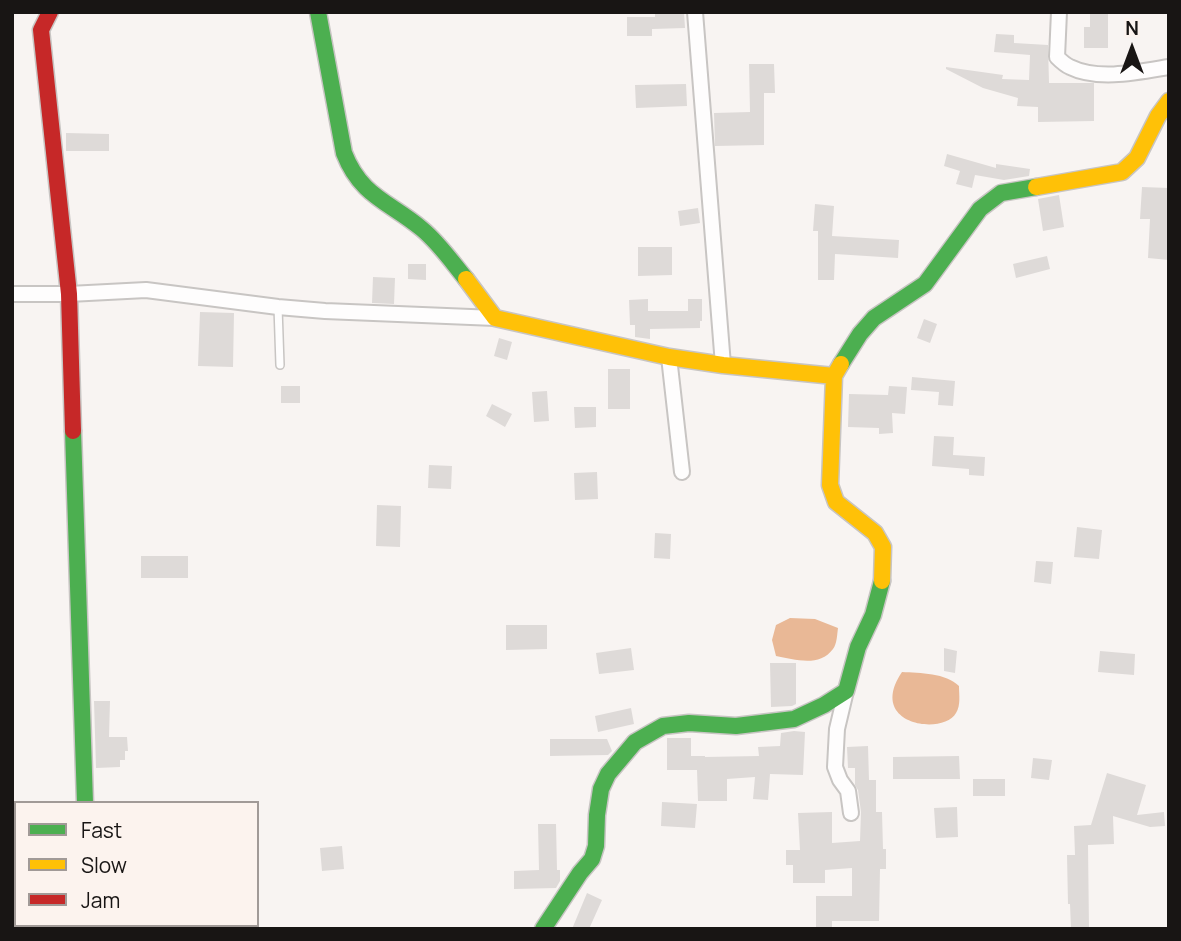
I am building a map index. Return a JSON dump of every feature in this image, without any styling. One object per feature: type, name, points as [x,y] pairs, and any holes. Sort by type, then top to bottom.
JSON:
[{"type":"street","points":[[50,12],[41,30],[69,294],[85,801]]},
{"type":"street","points":[[318,12],[344,153],[349,166],[375,197],[421,228],[440,247],[495,317]]},
{"type":"street","points":[[695,12],[723,365]]},
{"type":"street","points":[[1059,12],[1057,57],[1069,67],[1090,73],[1125,74],[1169,67]]},
{"type":"street","points":[[851,813],[848,791],[835,767],[837,729],[858,647],[873,615],[882,580],[883,547],[875,533],[836,502],[830,485],[834,376],[860,334],[874,318],[925,284],[980,209],[1001,193],[1122,172],[1137,158],[1158,116],[1169,101]]},
{"type":"street","points":[[12,294],[146,290],[278,307],[495,317],[669,357],[834,376]]},
{"type":"street","points":[[669,357],[682,472]]},
{"type":"street","points":[[543,929],[592,859],[596,846],[601,789],[608,774],[635,742],[663,726],[689,723],[736,726],[794,719],[846,691]]},
{"type":"lane","points":[[278,307],[280,365]]},
{"type":"shaded area","points":[[790,618],[815,619],[838,628],[833,649],[821,659],[814,660],[776,656],[772,640],[776,625]]},
{"type":"shaded area","points":[[902,672],[932,674],[954,682],[959,686],[956,713],[937,724],[911,721],[900,714],[893,704],[893,690]]},
{"type":"building","points":[[655,12],[684,12],[685,28],[652,29],[652,36],[627,36],[627,17],[655,17]]},
{"type":"building","points":[[1090,12],[1108,12],[1108,48],[1084,48],[1084,27],[1090,27]]},
{"type":"building","points":[[996,34],[1014,35],[1014,43],[1048,45],[1049,83],[1094,83],[1094,121],[1038,122],[1038,107],[1017,106],[1018,98],[983,88],[946,69],[1003,75],[1002,79],[1029,80],[1030,55],[994,52]]},
{"type":"building","points":[[749,64],[774,64],[775,93],[764,93],[764,145],[715,146],[714,113],[750,112]]},
{"type":"building","points":[[686,84],[687,106],[636,108],[635,85]]},
{"type":"building","points":[[66,133],[109,134],[109,151],[66,151]]},
{"type":"building","points":[[947,154],[996,168],[996,164],[1030,169],[1029,176],[1004,180],[975,175],[972,188],[956,184],[960,171],[944,166]]},
{"type":"building","points":[[1142,187],[1169,188],[1169,260],[1148,258],[1150,219],[1140,219]]},
{"type":"building","points":[[1059,195],[1064,227],[1043,231],[1038,199]]},
{"type":"building","points":[[815,204],[834,206],[832,236],[899,240],[898,258],[835,254],[834,280],[818,280],[818,231],[813,231]]},
{"type":"building","points":[[698,208],[700,223],[680,226],[678,211]]},
{"type":"building","points":[[638,247],[672,247],[672,275],[638,276]]},
{"type":"building","points":[[1047,256],[1050,269],[1016,278],[1013,264]]},
{"type":"building","points":[[408,264],[426,264],[426,280],[408,279]]},
{"type":"building","points":[[373,277],[395,278],[394,304],[372,303]]},
{"type":"building","points":[[648,299],[648,311],[688,311],[688,299],[702,299],[700,328],[650,329],[650,339],[635,337],[635,325],[630,325],[629,300]]},
{"type":"building","points":[[200,312],[234,313],[233,367],[198,366]]},
{"type":"building","points":[[924,319],[937,324],[930,343],[917,338]]},
{"type":"building","points":[[499,338],[512,342],[507,360],[494,356]]},
{"type":"building","points":[[608,369],[630,369],[630,409],[608,409]]},
{"type":"building","points":[[912,377],[955,381],[953,406],[938,405],[939,392],[911,390]]},
{"type":"building","points":[[281,386],[300,386],[300,403],[281,403]]},
{"type":"building","points":[[889,386],[907,387],[905,414],[892,413],[893,433],[879,434],[879,428],[848,427],[849,394],[888,395]]},
{"type":"building","points":[[547,391],[549,421],[534,422],[532,392]]},
{"type":"building","points":[[492,404],[512,414],[505,427],[486,416]]},
{"type":"building","points":[[574,407],[596,407],[596,427],[575,428]]},
{"type":"building","points":[[934,436],[954,437],[953,455],[985,457],[984,476],[969,475],[969,469],[932,466]]},
{"type":"building","points":[[429,465],[452,466],[451,489],[428,488]]},
{"type":"building","points":[[597,472],[598,499],[575,500],[574,473]]},
{"type":"building","points":[[377,505],[401,506],[400,547],[376,546]]},
{"type":"building","points":[[1077,527],[1102,530],[1099,559],[1074,557]]},
{"type":"building","points":[[655,533],[671,534],[670,559],[654,558]]},
{"type":"building","points":[[141,556],[188,556],[188,578],[141,578]]},
{"type":"building","points":[[1036,561],[1053,562],[1051,584],[1034,582]]},
{"type":"building","points":[[506,625],[547,625],[547,649],[506,650]]},
{"type":"building","points":[[631,648],[634,670],[599,674],[596,653]]},
{"type":"building","points":[[944,648],[957,651],[955,673],[944,671]]},
{"type":"building","points":[[1100,651],[1135,654],[1134,675],[1098,672]]},
{"type":"building","points":[[770,663],[796,663],[796,704],[771,707]]},
{"type":"building","points":[[94,701],[110,701],[109,737],[127,737],[128,751],[125,751],[125,760],[120,760],[120,767],[96,768]]},
{"type":"building","points":[[631,708],[634,724],[598,732],[595,716]]},
{"type":"building","points":[[805,732],[803,775],[770,774],[768,800],[753,799],[755,777],[727,779],[727,801],[698,801],[697,770],[667,770],[667,738],[691,738],[691,756],[759,756],[758,747],[780,746],[781,733]]},
{"type":"building","points":[[550,739],[607,739],[612,751],[608,755],[550,756]]},
{"type":"building","points":[[868,746],[869,780],[876,780],[876,812],[882,812],[883,849],[886,849],[886,869],[880,869],[879,921],[832,921],[832,929],[816,929],[816,896],[852,896],[852,868],[825,870],[825,883],[793,883],[793,865],[786,865],[786,850],[800,850],[798,813],[832,812],[832,843],[860,841],[861,812],[855,785],[855,768],[848,768],[847,747]]},
{"type":"building","points":[[959,756],[960,779],[893,779],[893,757]]},
{"type":"building","points":[[1033,758],[1052,760],[1049,780],[1031,778]]},
{"type":"building","points":[[1107,773],[1146,785],[1137,815],[1164,812],[1165,826],[1150,827],[1113,816],[1114,844],[1088,845],[1089,929],[1071,929],[1067,855],[1075,855],[1074,826],[1091,825]]},
{"type":"building","points":[[973,779],[1005,779],[1005,796],[973,796]]},
{"type":"building","points":[[662,802],[697,804],[695,828],[661,826]]},
{"type":"building","points":[[957,807],[958,837],[936,838],[934,808]]},
{"type":"building","points":[[538,824],[556,824],[557,870],[560,870],[560,881],[556,888],[514,889],[514,871],[539,870]]},
{"type":"building","points":[[342,846],[344,869],[322,871],[320,848]]},
{"type":"building","points":[[587,893],[602,900],[589,929],[572,929]]},
{"type":"traffic: fast","points":[[318,12],[344,153],[351,168],[377,197],[428,234],[466,279]]},
{"type":"traffic: fast","points":[[841,364],[874,318],[925,284],[980,209],[1001,193],[1036,187]]},
{"type":"traffic: fast","points":[[73,431],[85,801]]},
{"type":"traffic: fast","points":[[543,929],[592,859],[596,846],[601,789],[608,774],[635,742],[663,726],[689,723],[736,726],[794,719],[846,691],[858,647],[873,615],[882,581]]},
{"type":"traffic: slow","points":[[1036,187],[1122,172],[1137,158],[1158,116],[1169,101]]},
{"type":"traffic: slow","points":[[466,279],[495,318],[669,357],[723,365],[834,376],[841,364]]},
{"type":"traffic: slow","points":[[834,376],[830,485],[836,502],[875,533],[883,547],[882,581]]},
{"type":"traffic: jam","points":[[50,12],[41,30],[69,294],[73,431]]}]
